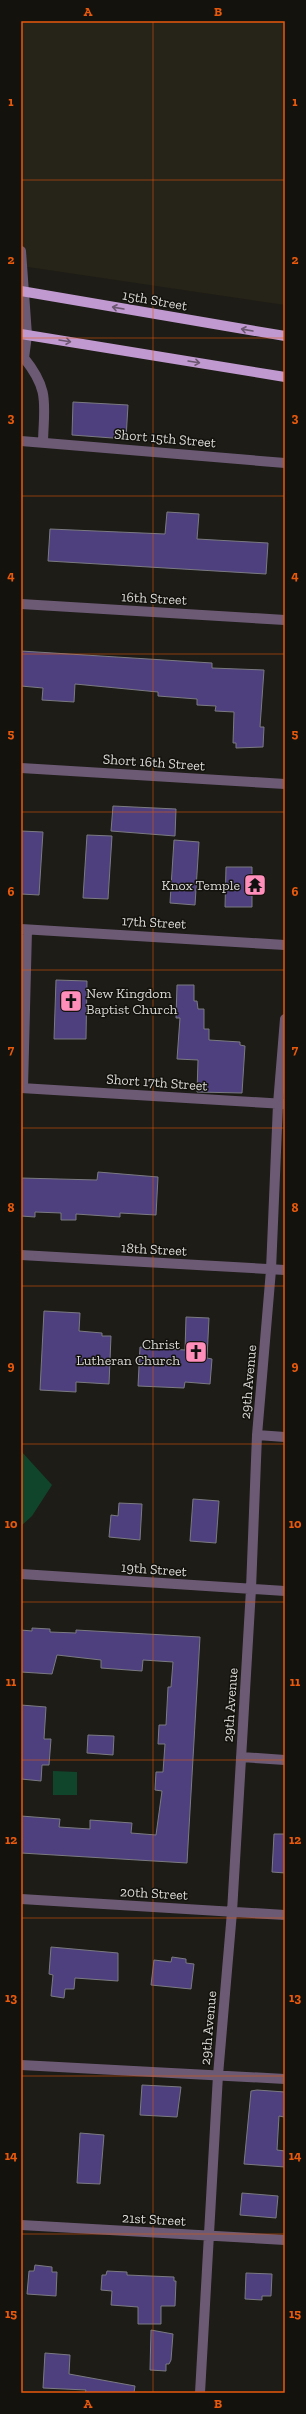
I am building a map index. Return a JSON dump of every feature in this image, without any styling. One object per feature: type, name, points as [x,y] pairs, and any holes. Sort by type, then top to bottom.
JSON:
[{"type":"main road","name":"15th Street","points":[[23,291],[285,336]]},
{"type":"main road","points":[[24,334],[285,378]]},
{"type":"street","points":[[21,251],[24,358],[38,374],[44,395],[43,442]]},
{"type":"street","name":"Short 15th Street","points":[[21,441],[285,463]]},
{"type":"street","name":"16th Street","points":[[21,604],[285,620]]},
{"type":"street","name":"Short 16th Street","points":[[21,768],[285,784]]},
{"type":"street","points":[[24,930],[24,1088]]},
{"type":"street","name":"17th Street","points":[[24,930],[285,945]]},
{"type":"street","name":"29th Avenue","points":[[200,2393],[218,2075],[232,1912],[251,1589],[257,1435],[271,1270],[285,1019]]},
{"type":"street","name":"Short 17th Street","points":[[24,1088],[281,1104]]},
{"type":"street","name":"18th Street","points":[[21,1255],[285,1270]]},
{"type":"street","points":[[257,1435],[285,1437]]},
{"type":"street","name":"19th Street","points":[[21,1574],[285,1591]]},
{"type":"street","points":[[241,1757],[285,1760]]},
{"type":"street","name":"20th Street","points":[[21,1899],[285,1915]]},
{"type":"street","points":[[21,2065],[285,2079]]},
{"type":"street","name":"21st Street","points":[[21,2225],[285,2240]]},
{"type":"shaded area","points":[[21,21],[285,21],[285,305],[21,266]]},
{"type":"green space","points":[[21,1451],[52,1485],[32,1516],[21,1526]]},
{"type":"green space","points":[[53,1771],[77,1772],[77,1795],[53,1795]]},
{"type":"building","points":[[73,402],[128,405],[126,439],[72,435]]},
{"type":"building","points":[[167,512],[199,514],[197,539],[268,543],[266,574],[48,561],[50,529],[165,534]]},
{"type":"building","points":[[21,651],[212,663],[212,668],[264,670],[260,727],[264,727],[263,747],[236,748],[236,743],[233,743],[234,712],[215,711],[216,706],[197,705],[197,699],[158,696],[158,692],[75,684],[74,702],[42,700],[43,688],[21,686]]},
{"type":"building","points":[[113,806],[176,809],[175,836],[111,831]]},
{"type":"building","points":[[21,831],[43,832],[39,895],[21,894]]},
{"type":"building","points":[[87,835],[112,836],[108,899],[83,898]]},
{"type":"building","points":[[174,840],[199,842],[195,905],[170,903]]},
{"type":"building","points":[[226,867],[252,867],[252,907],[225,907]]},
{"type":"building","name":"New Kingdom Baptist Church","points":[[56,980],[87,981],[86,1039],[54,1039]]},
{"type":"building","points":[[177,985],[194,985],[194,1001],[197,1001],[198,1009],[204,1009],[204,1029],[209,1029],[209,1040],[240,1042],[240,1045],[245,1046],[242,1093],[197,1092],[198,1060],[177,1059],[180,1018],[176,1018]]},
{"type":"building","points":[[98,1172],[158,1177],[156,1215],[120,1213],[120,1217],[76,1214],[76,1220],[61,1220],[61,1213],[35,1212],[35,1217],[21,1216],[21,1178],[97,1180]]},
{"type":"building","points":[[44,1311],[80,1313],[79,1331],[102,1333],[102,1336],[111,1336],[109,1384],[76,1382],[76,1392],[40,1390]]},
{"type":"building","name":"Christ Lutheran Church","points":[[186,1317],[209,1318],[207,1358],[212,1359],[210,1384],[185,1382],[184,1388],[138,1386],[140,1347],[185,1350]]},
{"type":"building","points":[[193,1499],[219,1501],[216,1543],[190,1541]]},
{"type":"building","points":[[119,1503],[142,1504],[140,1540],[109,1537],[111,1515],[118,1516]]},
{"type":"building","points":[[32,1628],[50,1629],[50,1632],[76,1633],[76,1630],[200,1637],[187,1863],[21,1853],[21,1816],[60,1819],[59,1827],[90,1829],[90,1820],[132,1823],[131,1833],[156,1835],[162,1791],[155,1790],[156,1772],[163,1772],[165,1744],[158,1744],[159,1725],[166,1725],[168,1687],[171,1687],[173,1662],[143,1660],[142,1671],[101,1668],[101,1660],[57,1655],[52,1674],[21,1672],[21,1630],[32,1631]]},
{"type":"building","points":[[21,1705],[46,1707],[44,1739],[51,1739],[49,1765],[42,1765],[41,1781],[21,1779]]},
{"type":"building","points":[[88,1735],[114,1736],[113,1755],[87,1753]]},
{"type":"building","points":[[274,1834],[285,1834],[285,1873],[272,1872]]},
{"type":"building","points":[[51,1947],[118,1953],[118,1981],[75,1978],[74,1989],[65,1989],[64,1998],[51,1996],[53,1975],[49,1974]]},
{"type":"building","points":[[172,1957],[186,1959],[186,1963],[194,1964],[191,1989],[151,1985],[154,1960],[171,1962]]},
{"type":"building","points":[[142,2085],[181,2087],[177,2117],[140,2115]]},
{"type":"building","points":[[251,2091],[285,2092],[284,2117],[279,2116],[277,2150],[285,2151],[285,2167],[244,2164]]},
{"type":"building","points":[[80,2133],[104,2135],[100,2184],[77,2183]]},
{"type":"building","points":[[242,2193],[278,2196],[276,2218],[240,2215]]},
{"type":"building","points":[[35,2265],[52,2267],[52,2272],[57,2272],[56,2296],[27,2294],[29,2271],[34,2271]]},
{"type":"building","points":[[107,2271],[127,2272],[127,2275],[174,2277],[174,2281],[176,2281],[175,2306],[161,2306],[161,2324],[138,2324],[138,2307],[111,2305],[112,2291],[101,2290],[102,2275],[106,2275]]},
{"type":"building","points":[[246,2273],[272,2274],[271,2296],[262,2296],[262,2300],[245,2299]]},
{"type":"building","points":[[151,2330],[173,2334],[171,2360],[169,2364],[166,2364],[166,2371],[150,2370]]},
{"type":"building","points":[[45,2353],[70,2355],[69,2374],[135,2386],[134,2393],[85,2393],[86,2390],[43,2388]]},
{"type":"place","name":"Knox Temple","points":[[255,885]]},
{"type":"place","name":"New Kingdom Baptist Church","points":[[71,1001]]},
{"type":"place","name":"Christ Lutheran Church","points":[[196,1352]]}]
